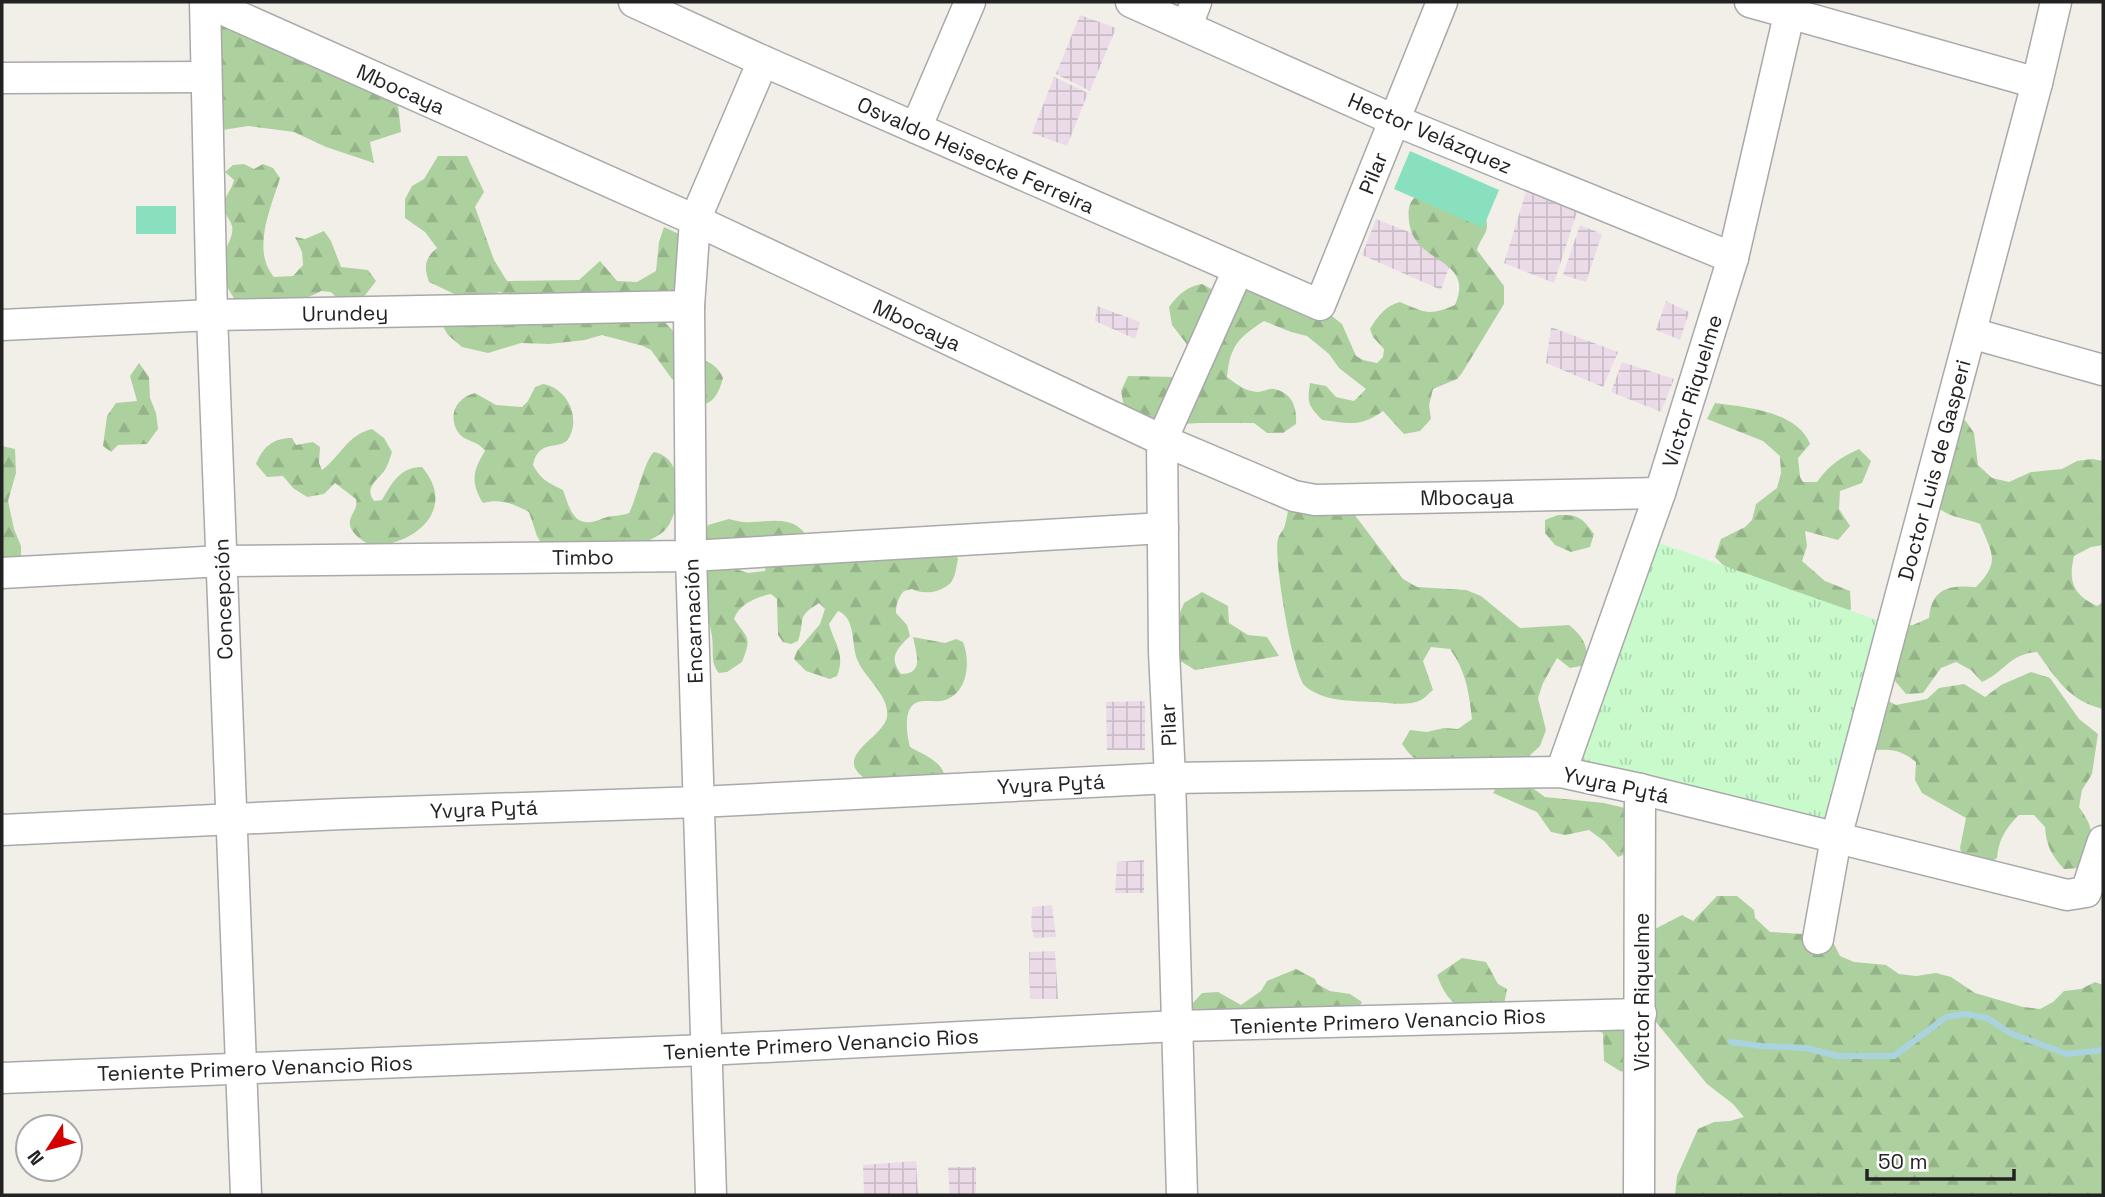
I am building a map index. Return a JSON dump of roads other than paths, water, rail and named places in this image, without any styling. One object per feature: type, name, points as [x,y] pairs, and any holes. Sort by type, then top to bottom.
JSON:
[{"type":"street","name":"Concepción","points":[[205,2],[212,315],[246,1195]]},
{"type":"street","name":"Mbocaya","points":[[205,2],[695,220],[1162,440],[1294,496],[1315,500],[1660,493]]},
{"type":"street","name":"Osvaldo Heisecke Ferreira","points":[[634,2],[1320,304]]},
{"type":"street","points":[[915,128],[970,2]]},
{"type":"street","name":"Hector Velázquez","points":[[1130,2],[1191,14],[1394,120],[1733,258]]},
{"type":"street","name":"Pilar","points":[[1320,304],[1442,2]]},
{"type":"street","points":[[1750,2],[1791,8],[2037,82]]},
{"type":"street","name":"Doctor Luis de Gasperi","points":[[1818,939],[1836,838],[2056,2]]},
{"type":"street","name":"Victor Riquelme","points":[[1561,772],[1660,493],[1733,258],[1791,8]]},
{"type":"street","name":"Encarnación","points":[[711,1195],[691,556],[689,306],[695,220],[763,61]]},
{"type":"street","points":[[2,78],[205,77]]},
{"type":"street","name":"Pilar","points":[[1182,1195],[1164,651],[1162,440],[1238,270]]},
{"type":"street","name":"Urundey","points":[[2,325],[212,315],[689,306]]},
{"type":"street","points":[[1970,333],[2103,370]]},
{"type":"street","name":"Timbo","points":[[2,573],[222,561],[691,556],[1163,528]]},
{"type":"street","name":"Yvyra Pytá","points":[[2,830],[699,802],[1170,778],[1561,772],[1640,789],[2067,895],[2086,891],[2103,841]]},
{"type":"street","name":"Victor Riquelme","points":[[1639,1195],[1640,789]]},
{"type":"street","name":"Teniente Primero Venancio Rios","points":[[2,1078],[706,1050],[1177,1026],[1641,1014]]},
{"type":"waterway","points":[[1731,1042],[1806,1048],[1838,1056],[1894,1056],[1946,1017],[1966,1014],[1987,1018],[2010,1033],[2067,1054],[2103,1050]]}]
